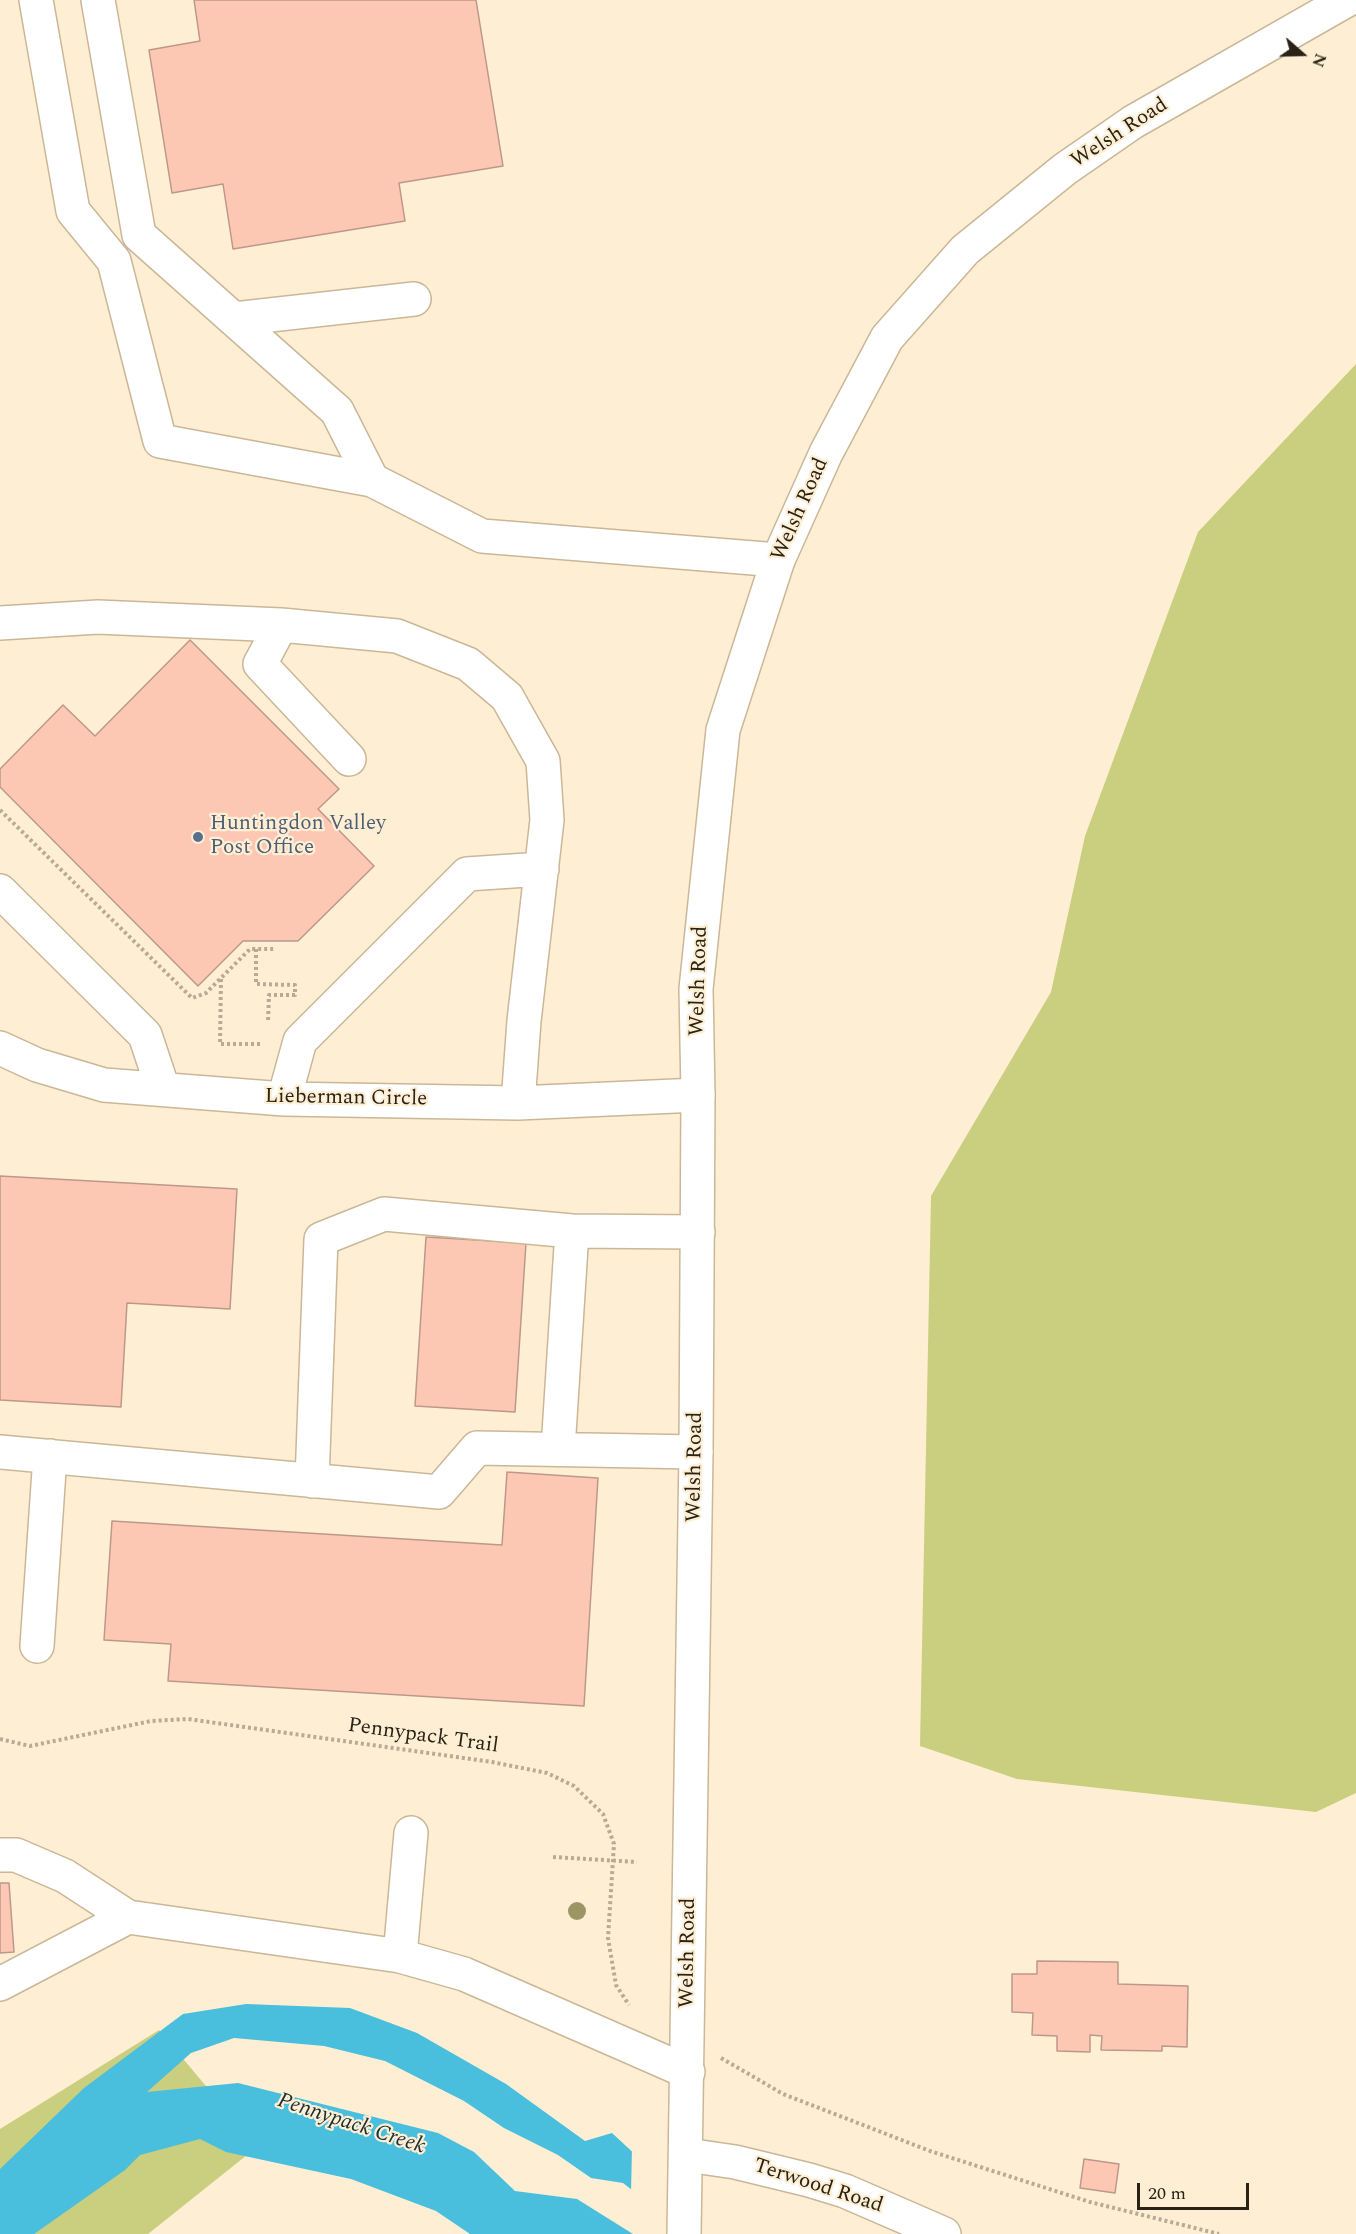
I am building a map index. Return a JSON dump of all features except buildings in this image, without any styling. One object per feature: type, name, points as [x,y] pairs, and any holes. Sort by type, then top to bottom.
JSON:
[{"type":"main road","points":[[36,0],[74,211],[114,261],[160,441],[372,480],[482,536],[778,560]]},
{"type":"main road","points":[[98,0],[139,235],[337,411],[372,480]]},
{"type":"main road","name":"Welsh Road","points":[[684,2234],[696,1452],[698,1095],[696,989],[723,729],[778,560],[826,453],[888,338],[965,250],[1065,169],[1133,122],[1347,0]]},
{"type":"main road","points":[[114,261],[139,235]]},
{"type":"main road","points":[[234,319],[414,299]]},
{"type":"main road","points":[[0,623],[98,617],[281,625],[397,636],[468,664],[507,698],[543,761],[548,820],[524,1021],[518,1103]]},
{"type":"main road","points":[[281,625],[261,664],[349,759]]},
{"type":"main road","points":[[284,1099],[300,1041],[467,874],[542,869]]},
{"type":"main road","points":[[0,891],[145,1035],[163,1089]]},
{"type":"main road","name":"Lieberman Circle","points":[[0,1048],[37,1065],[104,1085],[284,1099],[518,1103],[698,1095]]},
{"type":"main road","points":[[312,1481],[321,1239],[384,1214],[572,1232],[698,1232]]},
{"type":"main road","points":[[558,1449],[572,1232]]},
{"type":"main road","points":[[0,1452],[439,1492],[477,1448],[696,1452]]},
{"type":"main road","points":[[37,1646],[50,1456]]},
{"type":"main road","points":[[400,1956],[411,1833]]},
{"type":"main road","points":[[0,1855],[16,1855],[65,1876],[128,1917],[400,1956],[464,1974],[688,2072]]},
{"type":"main road","points":[[0,1984],[128,1917]]},
{"type":"main road","name":"Terwood Road","points":[[686,2169],[735,2162],[845,2191],[944,2234]]},
{"type":"path","points":[[0,810],[192,998],[206,993],[250,949],[276,949]]},
{"type":"path","points":[[265,941],[265,949]]},
{"type":"path","points":[[256,949],[256,984],[295,985],[295,995],[268,996],[268,1024]]},
{"type":"path","points":[[221,978],[220,1044],[268,1044]]},
{"type":"path","name":"Pennypack Trail","points":[[0,1739],[30,1746],[151,1721],[188,1719],[492,1762],[547,1773],[574,1786],[603,1814],[614,1844],[608,1938],[616,1985],[628,2005]]},
{"type":"path","points":[[553,1857],[637,1863]]},
{"type":"path","points":[[755,2077],[783,2094],[930,2151],[1090,2202],[1219,2234]]},
{"type":"green space","points":[[1356,364],[1356,1793],[1316,1812],[1017,1779],[920,1746],[931,1196],[1051,992],[1085,836],[1198,532]]},
{"type":"green space","points":[[159,2030],[257,2147],[148,2234],[0,2234],[0,2129]]},
{"type":"water","name":"Pennypack Creek","points":[[246,2004],[350,2008],[417,2033],[506,2084],[585,2141],[612,2133],[721,2234],[689,2234],[623,2183],[591,2178],[558,2155],[504,2128],[464,2101],[385,2061],[324,2046],[234,2038],[191,2053],[147,2092],[238,2083],[438,2133],[474,2152],[515,2191],[577,2199],[633,2234],[470,2234],[436,2211],[351,2179],[226,2152],[200,2139],[140,2155],[125,2170],[34,2234],[0,2234],[0,2169],[84,2088],[183,2014]]},
{"type":"pier","points":[[632,2147],[724,2234],[684,2234],[631,2193]]},
{"type":"place","name":"Huntingdon Valley Post Office","points":[[198,837]]}]
